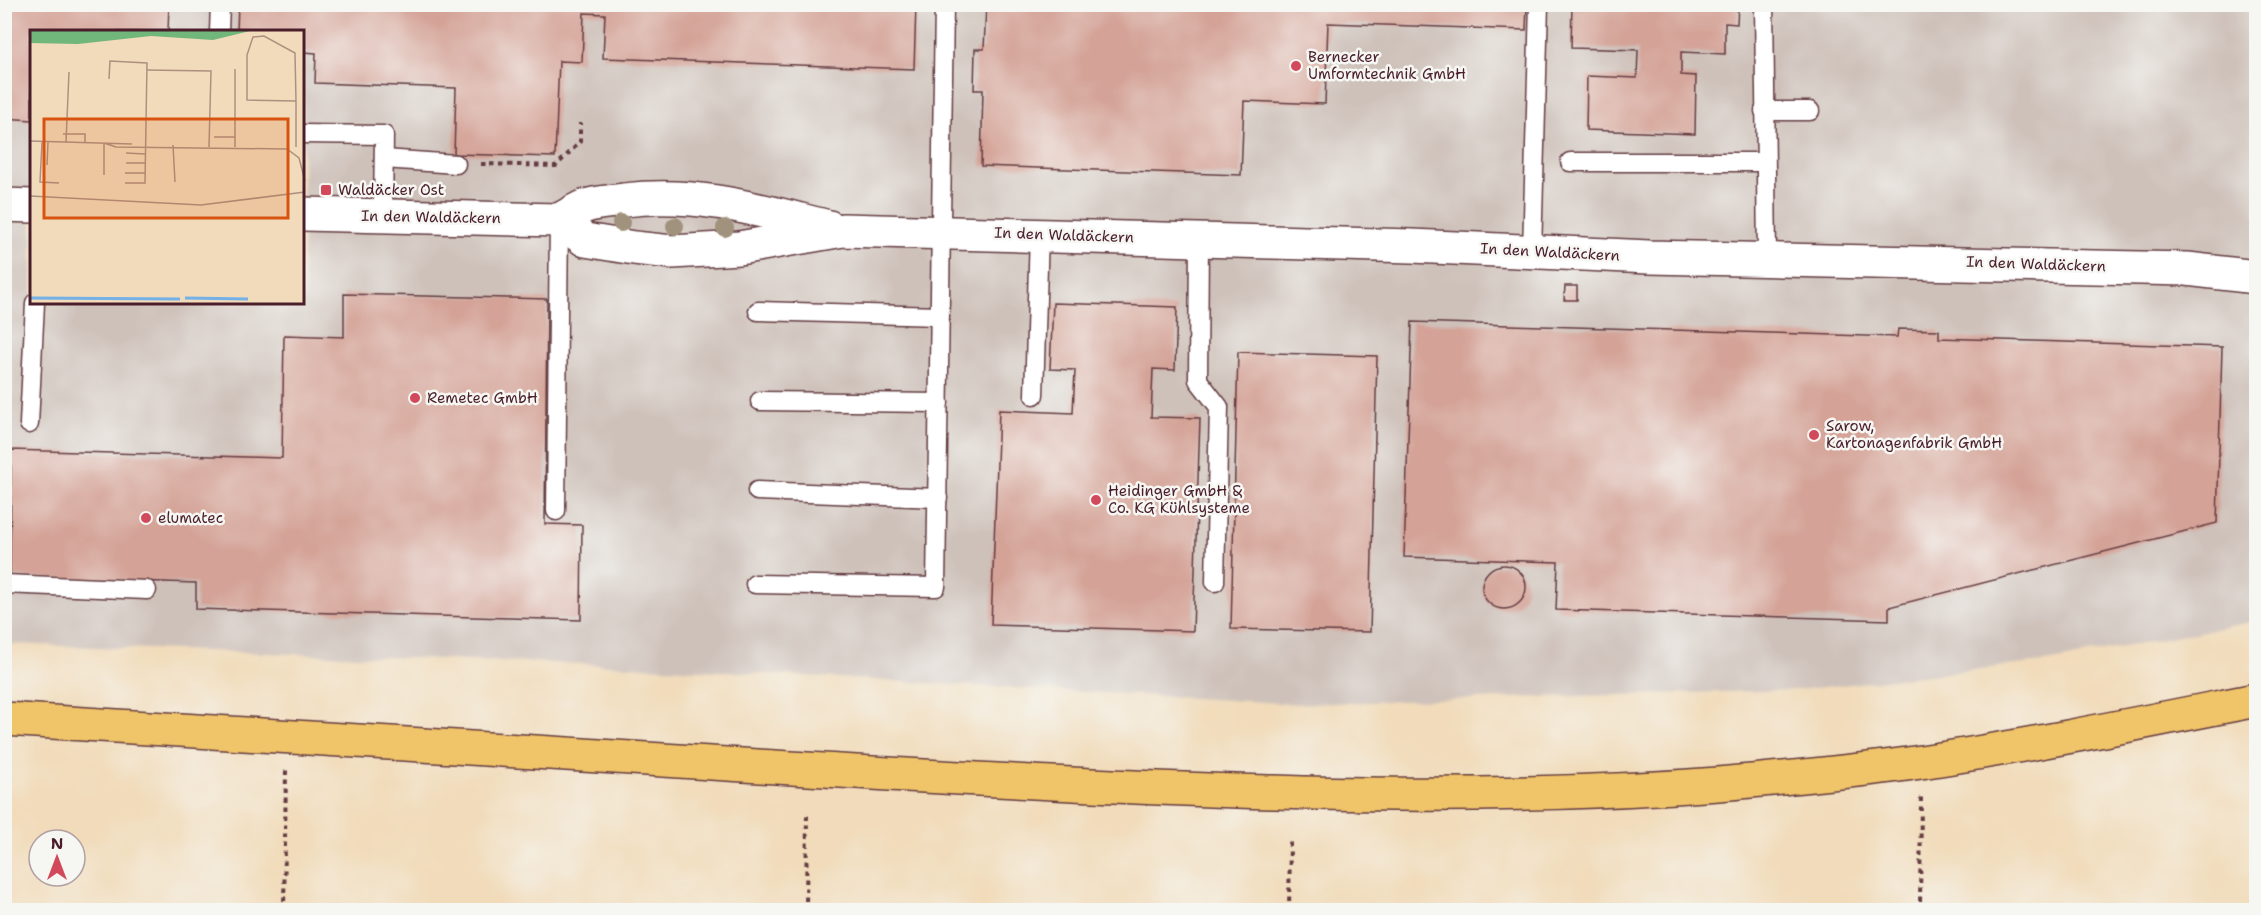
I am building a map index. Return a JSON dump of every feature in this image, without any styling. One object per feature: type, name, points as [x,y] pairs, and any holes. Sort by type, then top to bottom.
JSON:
[{"type":"main road","points":[[4,719],[1042,783],[1262,793],[1453,794],[1600,790],[1749,781],[1921,762],[2256,700]]},
{"type":"street","name":"In den Waldäckern","points":[[304,214],[559,220],[585,206],[637,198],[682,197],[735,204],[843,230]]},
{"type":"street","points":[[4,205],[30,206]]},
{"type":"street","name":"In den Waldäckern","points":[[559,220],[585,240],[672,252],[739,248],[843,230],[1199,239],[1648,257],[2187,269],[2256,277]]},
{"type":"lane","points":[[219,30],[220,4]]},
{"type":"lane","points":[[755,584],[936,587],[944,4]]},
{"type":"lane","points":[[1532,252],[1539,4]]},
{"type":"lane","points":[[1764,4],[1764,162],[1767,258]]},
{"type":"lane","points":[[1764,111],[1810,111]]},
{"type":"lane","points":[[304,134],[384,135],[383,215]]},
{"type":"lane","points":[[384,159],[456,164]]},
{"type":"lane","points":[[1570,162],[1764,162]]},
{"type":"lane","points":[[556,511],[559,220]]},
{"type":"lane","points":[[1034,394],[1039,234]]},
{"type":"lane","points":[[1199,239],[1198,380],[1219,407],[1215,582]]},
{"type":"lane","points":[[29,424],[35,304]]},
{"type":"lane","points":[[758,311],[940,316]]},
{"type":"lane","points":[[760,401],[939,403]]},
{"type":"lane","points":[[757,491],[938,498]]},
{"type":"lane","points":[[4,584],[147,590]]},
{"type":"path","points":[[456,164],[556,166],[580,142],[580,123]]},
{"type":"path","points":[[284,910],[286,738]]},
{"type":"path","points":[[1920,910],[1921,762]]},
{"type":"path","points":[[806,910],[807,812]]},
{"type":"path","points":[[1289,910],[1290,842]]},
{"type":"shaded area","points":[[5,5],[2256,5],[2256,621],[2052,661],[1798,690],[1296,704],[610,665],[5,644]]},
{"type":"building","points":[[4,4],[169,4],[168,30],[30,30],[30,120],[4,118]]},
{"type":"building","points":[[238,4],[916,4],[914,69],[603,58],[605,14],[584,13],[582,62],[559,61],[555,157],[454,154],[456,88],[315,83],[316,53],[304,52],[304,30],[237,30]]},
{"type":"building","points":[[986,4],[1527,4],[1526,30],[1328,23],[1325,104],[1244,101],[1241,175],[981,166],[983,90],[974,90],[975,49],[984,49]]},
{"type":"building","points":[[1572,4],[1738,4],[1737,24],[1725,23],[1725,54],[1681,52],[1681,75],[1696,76],[1695,134],[1586,130],[1587,76],[1637,78],[1638,50],[1571,48]]},
{"type":"building","points":[[1565,286],[1577,286],[1577,300],[1564,300]]},
{"type":"building","name":"Remetec GmbH","points":[[344,294],[547,299],[545,524],[582,525],[581,620],[196,609],[196,583],[10,577],[11,450],[282,458],[284,335],[344,337]]},
{"type":"building","name":"Heidinger GmbH & Co. KG Kühlsysteme","points":[[1053,303],[1177,307],[1175,370],[1153,369],[1151,417],[1200,418],[1193,631],[991,625],[999,410],[1073,413],[1075,370],[1050,369]]},
{"type":"building","name":"Sarow, Kartonagenfabrik GmbH","points":[[1412,322],[1897,337],[1898,329],[1939,330],[1939,338],[2222,347],[2217,523],[1889,607],[1889,620],[1556,610],[1558,562],[1404,557]]},
{"type":"building","name":"Heidinger GmbH & Co. KG Kühlsysteme","points":[[1238,352],[1377,356],[1370,632],[1231,629]]},
{"type":"building","points":[[1504,565],[1513,566],[1520,571],[1525,578],[1525,596],[1520,603],[1513,608],[1504,609],[1495,608],[1488,603],[1483,596],[1482,587],[1483,578],[1488,571],[1495,566]]},
{"type":"place","name":"Bernecker Umformtechnik GmbH","points":[[1296,66]]},
{"type":"place","name":"Waldäcker Ost","points":[[326,190]]},
{"type":"place","name":"Remetec GmbH","points":[[415,398]]},
{"type":"place","name":"Sarow, Kartonagenfabrik GmbH","points":[[1814,435]]},
{"type":"place","name":"Heidinger GmbH & Co. KG Kühlsysteme","points":[[1096,500]]},
{"type":"place","name":"elumatec","points":[[146,518]]}]
